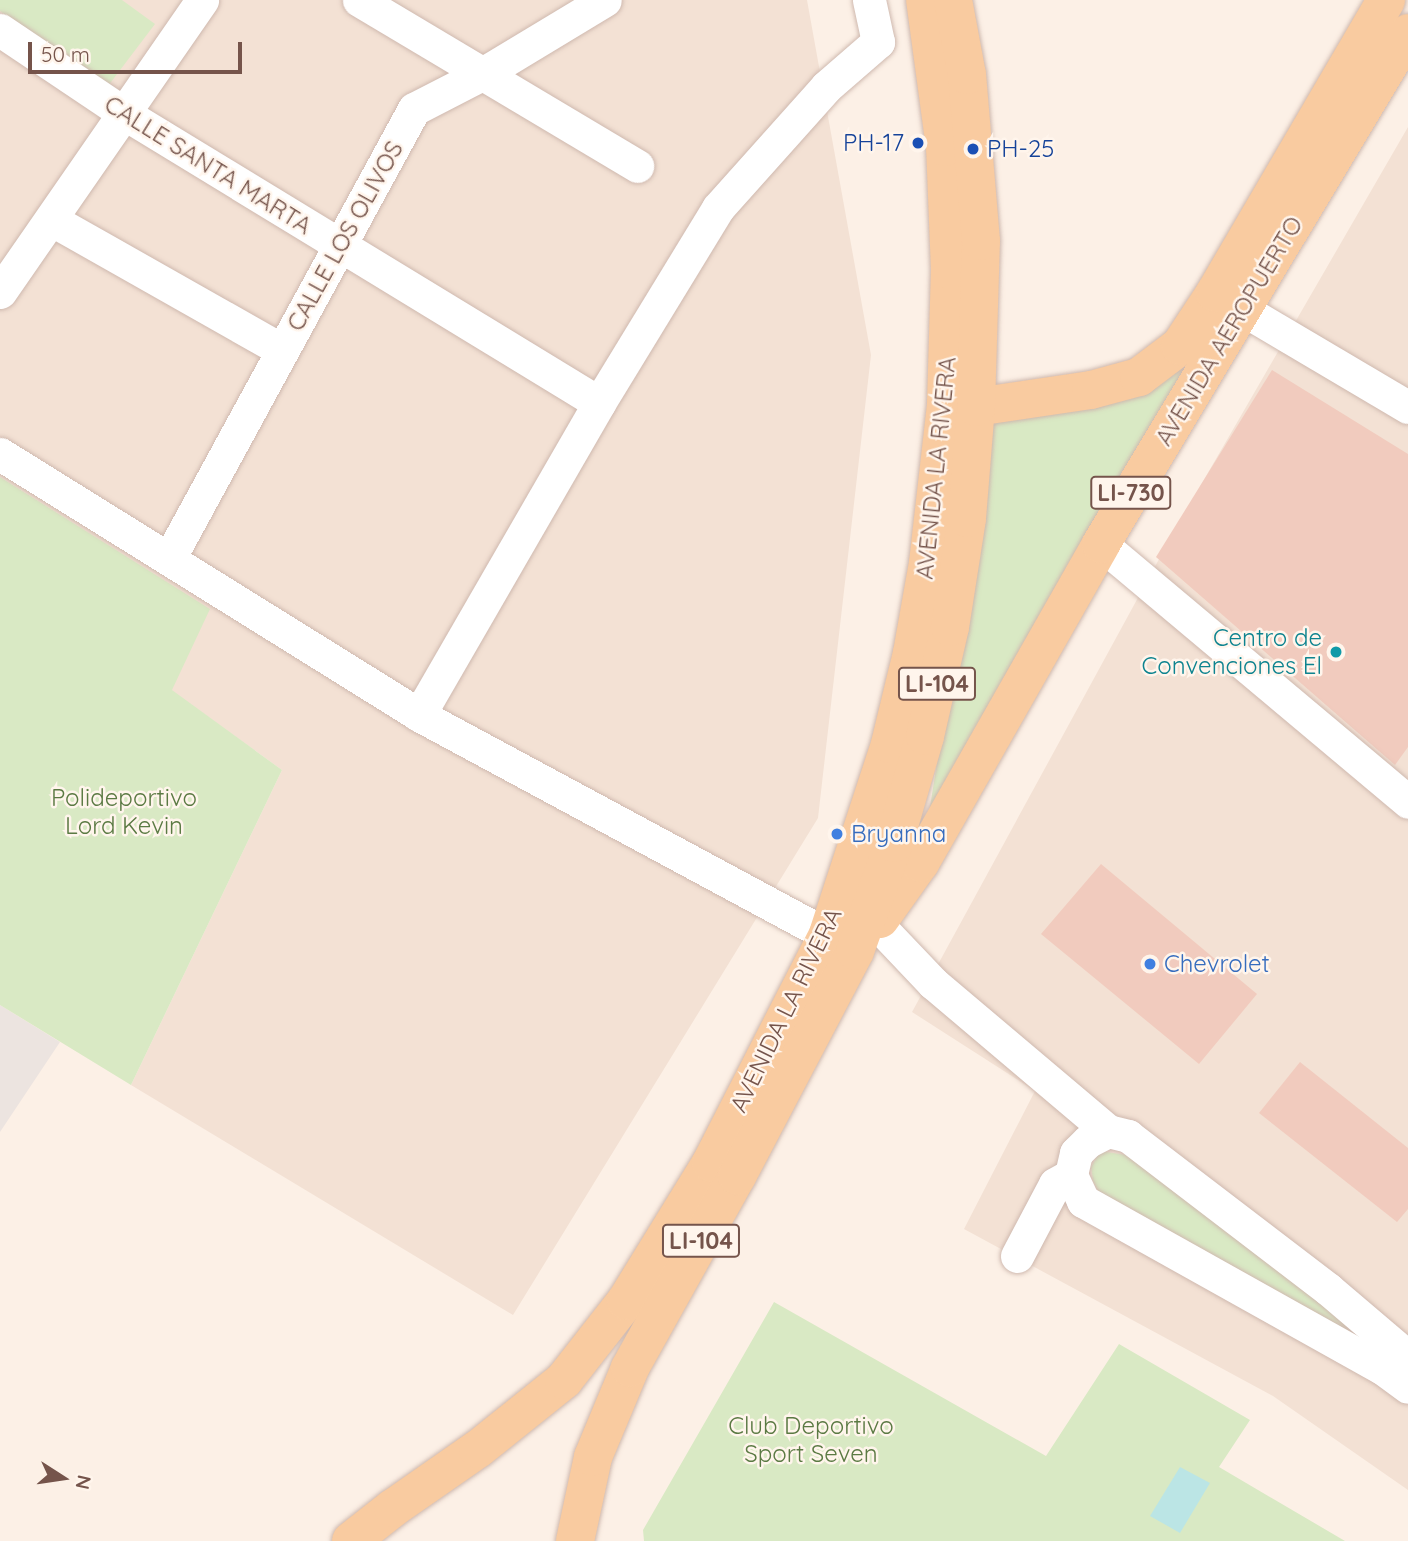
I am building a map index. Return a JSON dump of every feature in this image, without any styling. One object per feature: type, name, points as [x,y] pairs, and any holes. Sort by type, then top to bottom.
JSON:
[{"type":"main road","name":"AVENIDA LA RIVERA","points":[[575,1541],[593,1458],[630,1368],[737,1176],[853,936],[894,843],[925,736],[950,628],[967,518],[946,174],[925,0]]},
{"type":"main road","name":"AVENIDA LA RIVERA","points":[[953,0],[967,75],[981,241],[961,406]]},
{"type":"main road","name":"AVENIDA AEROPUERTO","points":[[853,936],[920,863],[1101,544],[1386,0]]},
{"type":"main road","name":"AVENIDA AEROPUERTO","points":[[961,406],[1091,390],[1139,377],[1180,346],[1228,302],[1397,75],[1408,33]]},
{"type":"main road","name":"AVENIDA LA RIVERA","points":[[351,1541],[478,1449],[564,1380],[626,1301],[853,936]]},
{"type":"street","points":[[1,290],[202,0]]},
{"type":"street","points":[[359,0],[636,166]]},
{"type":"street","name":"CALLE LOS OLIVOS","points":[[170,557],[414,109],[484,74],[605,0]]},
{"type":"street","points":[[419,715],[599,403],[718,208],[826,87],[878,43],[869,0]]},
{"type":"street","name":"CALLE SANTA MARTA","points":[[0,30],[125,114],[339,247],[599,403]]},
{"type":"street","points":[[52,220],[282,350]]},
{"type":"street","points":[[1228,302],[1408,407]]},
{"type":"street","points":[[0,454],[170,557],[419,715],[853,936],[933,983],[1108,1131],[1128,1136],[1328,1289],[1408,1357]]},
{"type":"street","points":[[1101,544],[1408,802]]},
{"type":"street","points":[[1108,1131],[1088,1141],[1076,1153],[1071,1175],[1083,1201],[1382,1368],[1408,1387]]},
{"type":"street","points":[[1017,1256],[1055,1184],[1071,1175]]},
{"type":"shaded area","points":[[0,0],[807,0],[871,355],[818,818],[513,1315],[131,1085],[282,770],[171,690],[209,609],[0,477]]},
{"type":"shaded area","points":[[1408,127],[1408,1490],[1273,1396],[964,1229],[1035,1091],[912,1012],[1176,528]]},
{"type":"shaded area","points":[[0,1005],[60,1042],[0,1132]]},
{"type":"green space","points":[[0,0],[122,0],[155,24],[108,86],[0,11]]},
{"type":"green space","points":[[1235,313],[925,839],[991,419],[1134,386]]},
{"type":"green space","name":"Polideportivo Lord Kevin","points":[[0,477],[210,609],[172,690],[282,770],[131,1085],[0,1005]]},
{"type":"green space","points":[[1100,1151],[1133,1156],[1342,1317],[1359,1337],[1101,1196],[1093,1181],[1091,1167]]},
{"type":"green space","name":"Club Deportivo Sport Seven","points":[[774,1302],[1046,1456],[1119,1344],[1250,1420],[1219,1467],[1345,1541],[644,1541],[643,1530]]},
{"type":"water","points":[[1180,1467],[1210,1483],[1180,1533],[1150,1516]]},
{"type":"building","name":"Centro de Convenciones El","points":[[1272,370],[1408,454],[1408,747],[1395,765],[1156,557]]},
{"type":"building","name":"Chevrolet","points":[[1101,864],[1257,994],[1199,1064],[1041,934]]},
{"type":"building","points":[[1300,1062],[1408,1148],[1408,1209],[1397,1222],[1259,1113]]},
{"type":"place","name":"PH-17","points":[[918,143]]},
{"type":"place","name":"PH-25","points":[[973,149]]},
{"type":"place","name":"Centro de Convenciones El","points":[[1336,652]]},
{"type":"place","name":"Bryanna","points":[[837,834]]},
{"type":"place","name":"Chevrolet","points":[[1150,964]]}]
